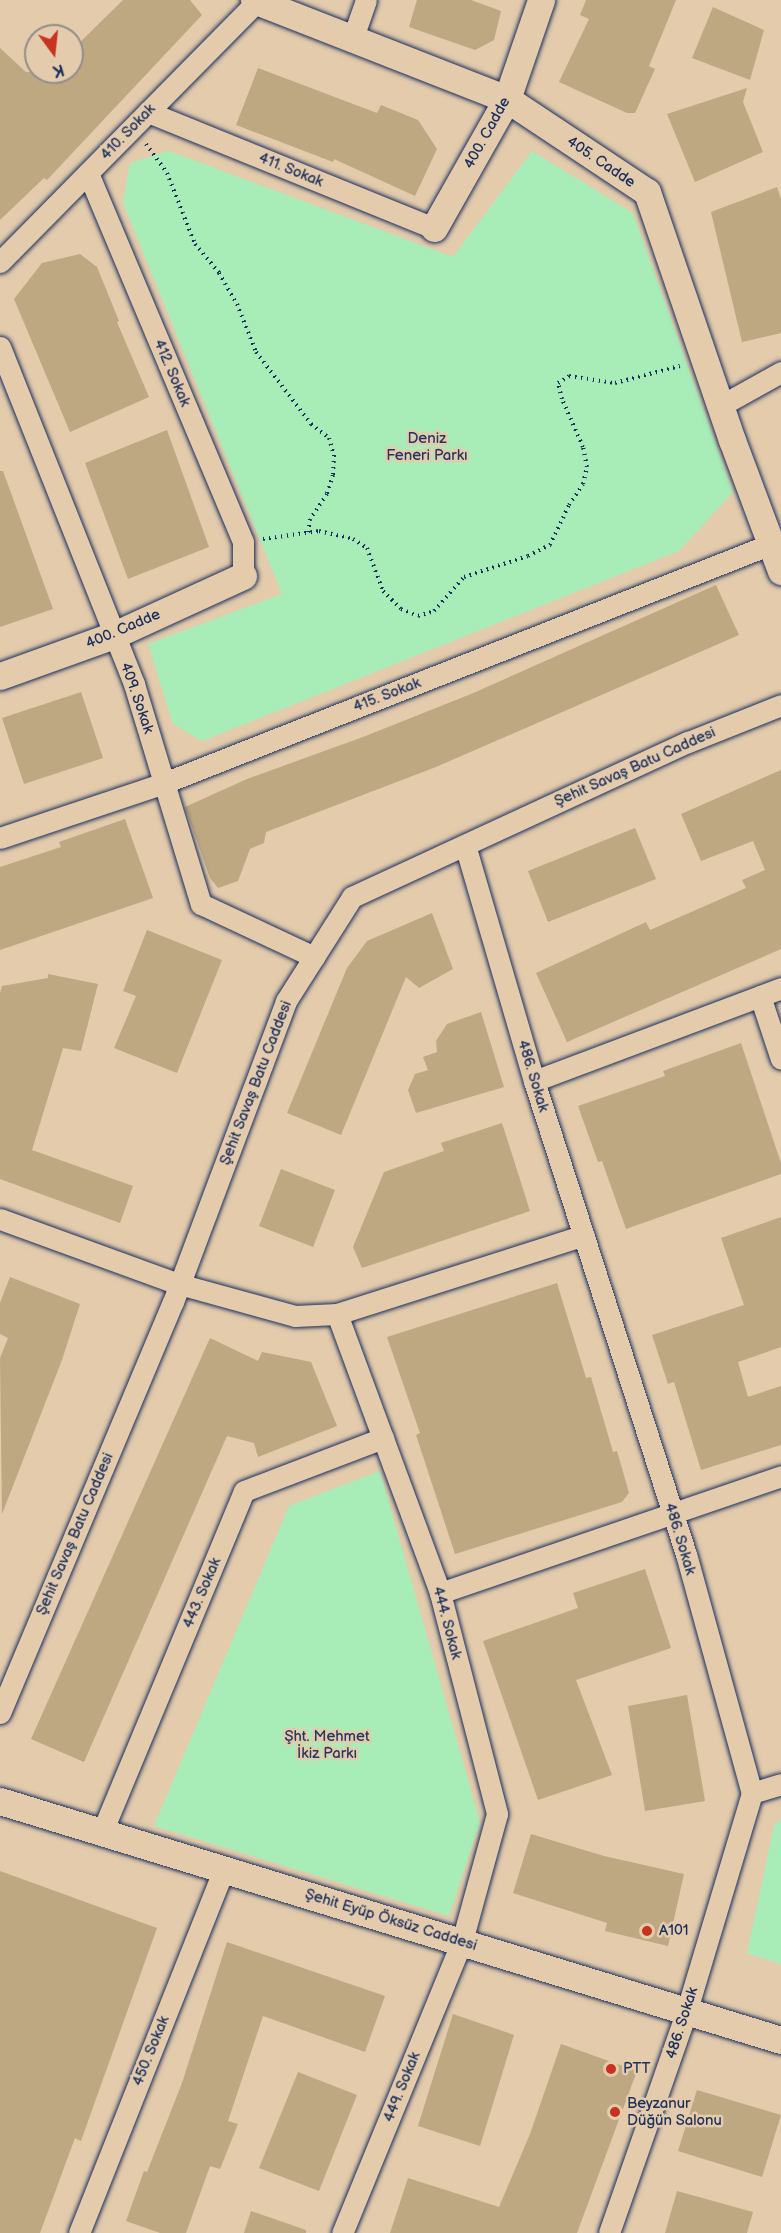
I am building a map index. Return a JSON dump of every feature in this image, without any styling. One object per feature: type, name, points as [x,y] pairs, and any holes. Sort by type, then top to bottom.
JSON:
[{"type":"street","points":[[352,40],[366,0]]},
{"type":"street","name":"400. Cadde","points":[[434,228],[507,99],[541,0]]},
{"type":"street","name":"405. Cadde","points":[[255,1],[507,99],[646,192],[720,406],[781,571]]},
{"type":"street","name":"410. Sokak","points":[[0,262],[255,1]]},
{"type":"street","name":"411. Sokak","points":[[141,119],[434,228]]},
{"type":"street","name":"412. Sokak","points":[[88,173],[243,542],[243,576]]},
{"type":"street","name":"409. Sokak","points":[[0,347],[134,684],[201,903],[314,957]]},
{"type":"street","points":[[720,406],[781,372]]},
{"type":"street","name":"415. Sokak","points":[[0,838],[164,783],[771,544]]},
{"type":"street","name":"400. Cadde","points":[[0,676],[114,635],[243,576]]},
{"type":"street","name":"Şehit Savaş Batu Caddesi","points":[[0,1713],[179,1284],[286,1001],[352,897],[688,742],[781,705]]},
{"type":"street","name":"486. Sokak","points":[[465,845],[534,1081],[673,1515],[752,1793],[686,2013],[609,2233]]},
{"type":"street","points":[[534,1081],[781,988]]},
{"type":"street","points":[[760,996],[781,1059]]},
{"type":"street","points":[[0,1219],[179,1284],[295,1316],[337,1314],[584,1235]]},
{"type":"street","name":"444. Sokak","points":[[337,1314],[440,1593],[498,1814],[462,1941]]},
{"type":"street","name":"443. Sokak","points":[[102,1832],[244,1491],[383,1438]]},
{"type":"street","points":[[440,1593],[673,1515],[781,1476]]},
{"type":"street","points":[[752,1793],[781,1784]]},
{"type":"street","name":"Şehit Eyüp Öksüz Caddesi","points":[[0,1801],[462,1941],[686,2013],[781,2040]]},
{"type":"street","name":"450. Sokak","points":[[79,2233],[224,1869]]},
{"type":"street","name":"449. Sokak","points":[[342,2233],[462,1941]]},
{"type":"path","points":[[141,119],[195,244],[219,273],[237,304],[256,352],[311,424],[329,438],[334,455],[333,475],[327,494],[310,519],[308,534]]},
{"type":"path","points":[[243,542],[319,531],[353,539],[367,548],[383,591],[401,609],[418,616],[434,611],[464,577],[528,556],[550,545],[569,505],[583,484],[587,467],[584,447],[562,399],[558,383],[569,376],[615,383],[704,359]]},
{"type":"green space","name":"Deniz Feneri Parkı","points":[[169,151],[453,257],[532,151],[633,213],[733,492],[679,551],[202,741],[173,724],[148,644],[282,594],[123,203],[130,163]]},
{"type":"green space","name":"Şht. Mehmet İkiz Parkı","points":[[380,1471],[480,1822],[449,1916],[154,1826],[289,1506]]},
{"type":"green space","points":[[781,1819],[781,1964],[747,1953],[774,1826]]},
{"type":"building","points":[[123,0],[190,0],[202,15],[47,180],[44,178],[0,220],[0,48],[24,70],[24,84],[84,84],[84,38]]},
{"type":"building","points":[[417,0],[471,0],[501,11],[494,40],[475,50],[409,27]]},
{"type":"building","points":[[586,0],[676,0],[649,66],[655,69],[635,113],[627,113],[559,82],[589,19],[580,15]]},
{"type":"building","points":[[713,7],[764,30],[750,80],[692,58]]},
{"type":"building","points":[[258,68],[377,113],[381,105],[418,120],[437,149],[415,196],[334,159],[333,162],[236,125]]},
{"type":"building","points":[[747,88],[743,102],[763,152],[695,182],[667,114]]},
{"type":"building","points":[[777,187],[781,199],[781,333],[742,342],[711,212]]},
{"type":"building","points":[[80,254],[97,267],[119,321],[117,322],[149,397],[70,432],[14,299],[42,263]]},
{"type":"building","points":[[167,430],[209,547],[128,579],[85,463]]},
{"type":"building","points":[[0,471],[3,471],[53,609],[0,627]]},
{"type":"building","points":[[716,585],[739,635],[436,767],[266,832],[264,843],[250,849],[238,881],[218,888],[210,878],[185,807],[247,779],[363,737],[471,694]]},
{"type":"building","points":[[81,692],[103,758],[24,784],[2,718]]},
{"type":"building","points":[[781,770],[781,949],[567,1042],[536,973],[646,922],[650,930],[746,888],[742,880],[765,870],[753,841],[701,861],[681,814]]},
{"type":"building","points":[[125,819],[153,898],[0,950],[0,867],[61,847],[59,842]]},
{"type":"building","points":[[635,828],[656,879],[548,922],[528,871]]},
{"type":"building","points":[[432,913],[453,969],[419,988],[406,977],[341,1135],[287,1113],[347,968],[367,941]]},
{"type":"building","points":[[147,930],[222,960],[177,1073],[114,1048],[136,996],[123,991]]},
{"type":"building","points":[[48,974],[98,984],[81,1051],[63,1048],[32,1150],[133,1186],[120,1223],[0,1179],[0,993],[2,986],[48,978]]},
{"type":"building","points":[[481,1012],[504,1087],[416,1113],[408,1090],[415,1074],[428,1070],[423,1057],[437,1052],[436,1041],[447,1024]]},
{"type":"building","points":[[741,1043],[781,1163],[781,1174],[626,1229],[602,1161],[598,1162],[578,1106],[665,1076],[663,1071]]},
{"type":"building","points":[[502,1123],[530,1211],[362,1268],[353,1247],[384,1172],[444,1151],[441,1143]]},
{"type":"building","points":[[281,1169],[335,1190],[313,1247],[259,1226]]},
{"type":"building","points":[[781,1217],[781,1347],[738,1362],[748,1397],[781,1386],[781,1445],[701,1470],[674,1382],[668,1384],[652,1335],[744,1305],[721,1238]]},
{"type":"building","points":[[10,1277],[80,1304],[62,1360],[2,1514],[0,1358],[8,1338],[0,1334],[0,1303]]},
{"type":"building","points":[[557,1283],[586,1378],[591,1377],[613,1452],[617,1451],[629,1493],[622,1502],[455,1554],[416,1435],[420,1433],[387,1337]]},
{"type":"building","points":[[210,1338],[258,1361],[262,1352],[311,1362],[337,1426],[258,1457],[254,1443],[227,1436],[84,1762],[31,1739]]},
{"type":"building","points":[[645,1569],[671,1648],[576,1680],[612,1775],[538,1800],[483,1641],[578,1608],[573,1593]]},
{"type":"building","points":[[687,1695],[705,1801],[645,1811],[628,1706]]},
{"type":"building","points":[[531,1834],[604,1856],[684,1874],[668,1946],[605,1931],[607,1923],[513,1893]]},
{"type":"building","points":[[0,1871],[157,1928],[81,2141],[75,2138],[40,2233],[0,2233]]},
{"type":"building","points":[[227,1942],[385,1996],[365,2052],[263,2016],[228,2121],[238,2124],[220,2169],[210,2166],[186,2233],[160,2233],[126,2221],[144,2171],[147,2172],[182,2083]]},
{"type":"building","points":[[453,2014],[514,2035],[480,2146],[418,2126]]},
{"type":"building","points":[[561,2044],[637,2071],[577,2233],[390,2233],[408,2178],[499,2207],[530,2134]]},
{"type":"building","points":[[298,2072],[357,2095],[319,2191],[259,2168]]},
{"type":"building","points":[[697,2090],[781,2115],[762,2177],[678,2151]]},
{"type":"building","points":[[677,2191],[753,2212],[747,2233],[665,2233]]},
{"type":"building","points":[[251,2211],[306,2230],[306,2233],[244,2233]]},
{"type":"place","name":"A101","points":[[647,1931]]},
{"type":"place","name":"PTT","points":[[611,2069]]},
{"type":"place","name":"Beyzanur Düğün Salonu","points":[[615,2112]]}]
